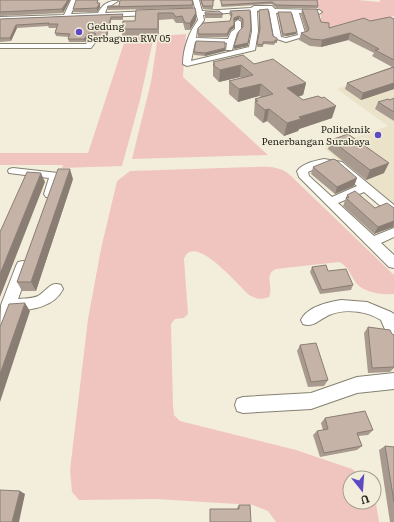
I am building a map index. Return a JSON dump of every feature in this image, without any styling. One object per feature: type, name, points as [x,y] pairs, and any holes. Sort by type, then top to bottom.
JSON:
[{"type":"street","points":[[196,0],[196,12],[203,22],[195,26],[187,64],[250,49],[252,47],[246,31],[238,22]]},
{"type":"street","points":[[100,14],[103,4],[115,1]]},
{"type":"street","points":[[70,15],[77,7],[73,3]]},
{"type":"street","points":[[196,12],[221,12],[254,8],[270,4],[295,12],[319,12]]},
{"type":"street","points":[[270,4],[278,38],[284,40],[302,36],[295,12]]},
{"type":"street","points":[[216,6],[227,19]]},
{"type":"street","points":[[246,31],[254,8]]},
{"type":"street","points":[[0,19],[162,12]]},
{"type":"street","points":[[80,26],[83,15]]},
{"type":"street","points":[[226,55],[234,32],[246,31]]},
{"type":"street","points":[[0,46],[88,46],[93,40]]},
{"type":"street","points":[[191,40],[231,41]]},
{"type":"street","points":[[394,210],[338,164],[333,162],[323,163],[303,170],[302,174],[394,263]]},
{"type":"street","points":[[13,171],[54,175],[55,179],[47,202]]},
{"type":"street","points":[[330,202],[365,187]]},
{"type":"street","points":[[373,242],[394,232]]},
{"type":"street","points":[[0,329],[4,306],[28,253]]},
{"type":"street","points":[[4,306],[39,303],[50,296],[56,289]]},
{"type":"street","points":[[308,320],[323,311],[344,304],[369,308],[383,314],[389,319],[394,334]]},
{"type":"street","points":[[243,405],[310,401],[357,385],[394,381]]},
{"type":"shaded area","points":[[315,0],[358,0],[380,2],[380,0],[394,0],[394,16],[339,30],[321,27],[321,16]]},
{"type":"shaded area","points":[[186,34],[183,77],[268,155],[132,159],[151,82],[158,36]]},
{"type":"shaded area","points":[[154,36],[140,100],[122,166],[62,168],[63,165],[0,165],[0,153],[88,153],[126,37]]},
{"type":"shaded area","name":"Politeknik Penerbangan Surabaya","points":[[394,72],[394,105],[376,109],[394,121],[394,206],[324,148],[388,126],[337,89]]},
{"type":"shaded area","points":[[252,167],[277,168],[290,175],[394,275],[394,294],[380,294],[360,287],[348,269],[339,262],[276,269],[272,271],[269,277],[269,297],[261,299],[249,295],[227,273],[206,256],[197,252],[189,252],[184,259],[188,314],[184,318],[175,319],[171,324],[173,405],[174,415],[180,421],[296,450],[352,469],[353,470],[342,470],[342,510],[377,510],[379,522],[276,522],[268,511],[253,505],[156,499],[79,500],[72,492],[70,470],[88,319],[101,249],[117,181],[130,171]]},
{"type":"building","points":[[0,0],[68,0],[62,9],[0,12]]},
{"type":"building","points":[[76,0],[98,0],[97,3],[100,3],[97,8],[73,9]]},
{"type":"building","points":[[120,0],[192,0],[193,5],[107,7],[119,6]]},
{"type":"building","points":[[201,0],[213,0],[213,6],[203,6]]},
{"type":"building","points":[[221,0],[317,0],[318,6],[276,5],[272,2],[223,5]]},
{"type":"building","points":[[195,8],[196,13],[190,23],[185,23],[182,16],[176,17],[173,13],[158,13],[158,29],[122,29],[123,21],[135,21],[136,10]]},
{"type":"building","points":[[268,9],[273,36],[277,38],[277,41],[263,42],[263,45],[257,44],[260,29],[259,10]]},
{"type":"building","points":[[302,9],[317,9],[321,22],[329,23],[329,28],[364,18],[370,21],[390,17],[394,19],[394,60],[375,50],[379,49],[350,33],[322,40],[311,39],[301,33],[308,31],[309,29]]},
{"type":"building","points":[[250,10],[251,28],[248,43],[234,46],[239,31],[243,27],[243,19],[239,16],[234,18],[234,25],[230,28],[227,34],[198,34],[198,28],[203,23],[230,21],[232,14],[230,11]]},
{"type":"building","points":[[219,11],[223,14],[205,14],[205,12]]},
{"type":"building","points":[[278,12],[291,12],[297,32],[283,34]]},
{"type":"building","points":[[123,14],[122,17],[111,17],[106,37],[97,38],[95,33],[89,33],[84,39],[68,39],[70,34],[55,33],[58,24],[48,24],[49,23],[16,25],[10,38],[0,38],[0,19]]},
{"type":"building","points":[[196,41],[225,42],[225,48],[205,53],[194,52]]},
{"type":"building","points":[[243,55],[254,64],[273,59],[306,83],[287,88],[303,100],[318,96],[322,98],[324,97],[336,106],[299,117],[301,119],[287,123],[269,109],[265,110],[255,102],[258,101],[255,99],[273,94],[261,84],[239,89],[229,81],[253,75],[241,65],[220,70],[213,65],[215,64],[213,62]]},
{"type":"building","points":[[394,67],[394,83],[363,93],[347,83]]},
{"type":"building","points":[[394,98],[394,112],[378,102],[388,99],[390,100]]},
{"type":"building","points":[[348,134],[389,163],[370,170],[331,140]]},
{"type":"building","points":[[333,159],[357,178],[337,187],[313,167]]},
{"type":"building","points":[[58,169],[70,169],[31,282],[17,282]]},
{"type":"building","points":[[27,172],[41,173],[0,274],[0,232]]},
{"type":"building","points":[[355,191],[375,208],[387,203],[394,208],[394,221],[378,227],[346,198],[349,197],[347,195]]},
{"type":"building","points":[[326,265],[328,271],[346,269],[353,285],[322,290],[312,267]]},
{"type":"building","points":[[25,303],[0,374],[0,327],[9,304]]},
{"type":"building","points":[[368,327],[390,330],[394,335],[394,367],[372,368]]},
{"type":"building","points":[[316,343],[328,380],[311,382],[300,345]]},
{"type":"building","points":[[365,411],[373,430],[357,433],[362,446],[324,453],[317,431],[328,429],[325,418]]},
{"type":"building","points":[[385,446],[394,447],[394,502]]},
{"type":"building","points":[[0,490],[20,491],[12,522],[0,522]]},
{"type":"building","points":[[239,505],[250,505],[251,522],[210,522],[210,509],[239,509]]},
{"type":"place","name":"Gedung Serbaguna RW 05","points":[[79,32]]},
{"type":"place","name":"Politeknik Penerbangan Surabaya","points":[[378,135]]}]
